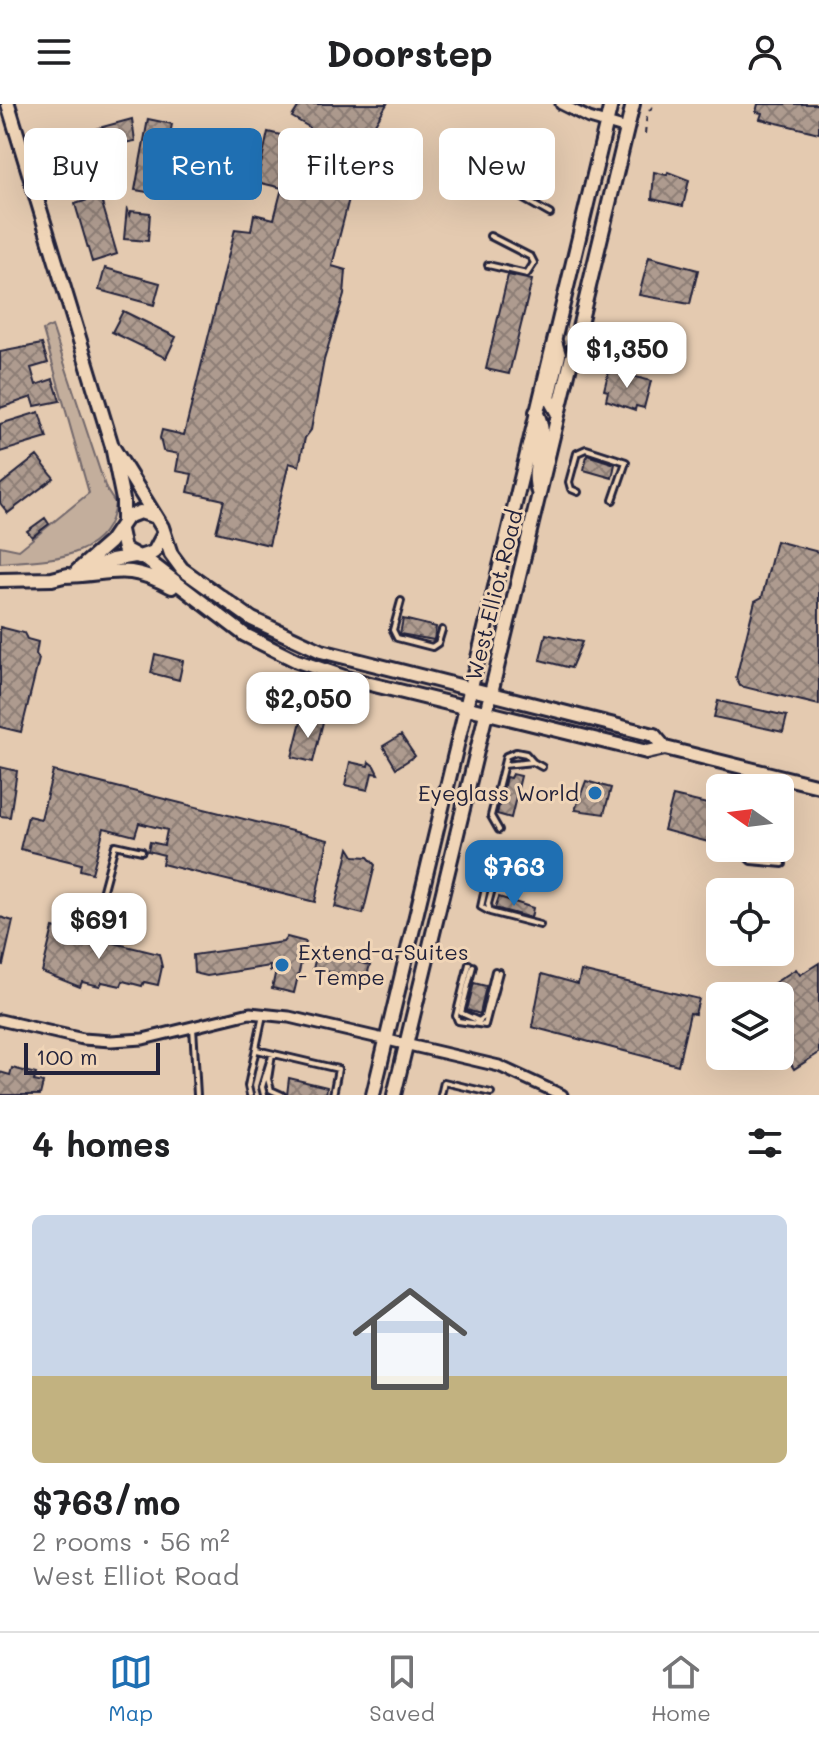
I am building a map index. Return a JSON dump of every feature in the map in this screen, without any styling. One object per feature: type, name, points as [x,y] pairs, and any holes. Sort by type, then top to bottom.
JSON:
[{"type":"main road","points":[[8,104],[112,446],[123,500],[121,543],[255,641],[329,673],[647,752],[665,748],[819,786]]},
{"type":"main road","name":"West Elliot Road","points":[[394,1095],[397,1043],[469,688],[611,104]]},
{"type":"main road","name":"West Elliot Road","points":[[373,1095],[397,1043],[491,693],[633,104]]},
{"type":"main road","points":[[554,338],[559,355],[549,398],[558,414]]},
{"type":"main road","points":[[536,412],[544,428],[533,477],[539,495]]},
{"type":"main road","points":[[112,446],[182,569],[268,629],[321,651],[654,735],[665,748]]},
{"type":"main road","points":[[77,571],[121,526],[140,512],[153,516]]},
{"type":"main road","points":[[63,576],[139,556],[159,547],[163,535]]},
{"type":"main road","points":[[0,580],[105,570],[136,571],[203,604]]},
{"type":"main road","points":[[255,641],[266,638],[302,653],[321,651]]},
{"type":"street","points":[[561,104],[627,129]]},
{"type":"street","points":[[0,1020],[83,1039],[111,1041],[143,1039],[193,1024],[250,1013],[289,1017],[506,1068],[562,1095]]},
{"type":"lane","points":[[525,200],[550,214]]},
{"type":"lane","points":[[488,265],[527,274],[534,263],[531,257],[490,236]]},
{"type":"lane","points":[[578,492],[571,489],[569,482],[577,453],[586,449],[626,462],[613,500]]},
{"type":"lane","points":[[401,601],[393,630],[397,638],[432,647],[438,643],[442,630]]},
{"type":"lane","points":[[499,830],[491,816],[506,756],[516,752],[526,754],[542,767]]},
{"type":"lane","points":[[504,765],[533,762]]},
{"type":"lane","points":[[101,897],[115,845],[142,851]]},
{"type":"lane","points":[[762,862],[783,864]]},
{"type":"lane","points":[[490,912],[488,904],[496,874]]},
{"type":"lane","points":[[488,875],[481,907],[540,925]]},
{"type":"lane","points":[[471,965],[456,1016],[458,1021],[485,1025],[497,971]]},
{"type":"lane","points":[[250,1095],[248,1086],[263,1015]]},
{"type":"lane","points":[[193,1024],[197,1095]]},
{"type":"lane","points":[[257,1050],[272,1056],[338,1069],[333,1095]]},
{"type":"lane","points":[[264,1095],[262,1087],[272,1056]]},
{"type":"lane","points":[[272,1056],[268,1079],[271,1090],[282,1095]]},
{"type":"lane","points":[[441,1095],[444,1082],[491,1093]]},
{"type":"path","points":[[645,134],[647,113],[655,104]]},
{"type":"shaded area","points":[[52,326],[106,489],[115,503],[110,522],[100,537],[87,547],[54,558],[0,563],[0,546],[19,550],[89,493],[43,330]]},
{"type":"building","points":[[300,104],[387,104],[373,128],[309,128],[292,117]]},
{"type":"building","points":[[758,104],[819,104],[819,133],[760,119],[762,113],[756,112]]},
{"type":"building","points":[[132,119],[135,141],[127,142],[127,128],[99,128]]},
{"type":"building","points":[[148,119],[172,124],[171,128],[146,128]]},
{"type":"building","points":[[268,132],[278,134],[278,187],[262,183],[262,159]]},
{"type":"building","points":[[143,146],[143,191],[135,190]]},
{"type":"building","points":[[654,172],[667,175],[668,172],[689,180],[683,206],[652,199]]},
{"type":"building","points":[[101,200],[117,254],[92,262],[75,204]]},
{"type":"building","points":[[279,200],[349,200],[332,266],[346,270],[344,295],[324,360],[311,430],[305,438],[299,466],[289,463],[269,545],[216,532],[224,500],[188,492],[192,474],[176,471],[179,454],[163,451],[160,438],[162,430],[184,435],[235,229],[251,231],[254,214],[274,219]]},
{"type":"building","points":[[127,207],[130,217],[131,211],[150,213],[148,241],[124,239]]},
{"type":"building","points":[[649,257],[698,270],[690,304],[639,295]]},
{"type":"building","points":[[105,268],[160,283],[154,305],[99,290]]},
{"type":"building","points":[[508,275],[532,280],[509,374],[486,369]]},
{"type":"building","points":[[123,311],[176,337],[166,358],[112,332]]},
{"type":"building","points":[[42,344],[48,363],[31,368],[36,385],[53,379],[60,401],[35,406],[32,397],[0,408],[0,352]]},
{"type":"building","points":[[609,370],[651,381],[644,408],[636,406],[635,410],[606,400],[608,391],[604,390]]},
{"type":"building","points":[[39,412],[47,438],[0,452],[0,424]]},
{"type":"building","points":[[587,455],[615,464],[612,478],[584,470]]},
{"type":"building","points":[[37,456],[54,478],[8,513],[0,503],[0,485]]},
{"type":"building","points":[[45,518],[49,524],[32,537],[27,531]]},
{"type":"building","points":[[776,541],[819,552],[819,705],[740,686],[736,678],[755,601],[762,597]]},
{"type":"building","points":[[403,619],[436,627],[434,640],[400,634]]},
{"type":"building","points":[[0,627],[24,633],[27,639],[38,642],[36,654],[39,659],[21,732],[0,727]]},
{"type":"building","points":[[546,634],[582,642],[571,668],[540,660]]},
{"type":"building","points":[[155,654],[183,661],[179,680],[151,673]]},
{"type":"building","points":[[718,701],[787,716],[783,732],[714,717]]},
{"type":"building","points":[[302,717],[323,722],[313,762],[292,757]]},
{"type":"building","points":[[401,735],[415,756],[396,768],[383,746]]},
{"type":"building","points":[[350,762],[368,766],[369,762],[374,766],[378,774],[372,773],[368,790],[345,785]]},
{"type":"building","points":[[0,767],[17,771],[10,817],[0,816]]},
{"type":"building","points":[[53,771],[328,840],[315,902],[162,864],[164,855],[148,851],[150,842],[164,845],[167,830],[139,823],[135,836],[104,828],[92,873],[80,870],[81,864],[20,849],[28,816],[41,819]]},
{"type":"building","points":[[512,774],[521,776],[511,818],[497,814],[506,777],[510,778]]},
{"type":"building","name":"Eyeglass World","points":[[586,781],[611,788],[604,814],[575,810]]},
{"type":"building","points":[[673,796],[706,804],[706,841],[664,830]]},
{"type":"building","points":[[349,848],[354,856],[368,857],[375,865],[363,914],[335,907]]},
{"type":"building","points":[[499,897],[533,908],[531,918],[495,908]]},
{"type":"building","points":[[0,917],[13,921],[3,965],[0,964]]},
{"type":"building","points":[[53,928],[159,954],[162,967],[158,985],[144,982],[142,986],[123,981],[121,986],[102,982],[100,986],[82,982],[80,987],[42,972]]},
{"type":"building","name":"Extend-a-Suites - Tempe","points":[[287,937],[306,942],[294,993],[272,988],[276,970],[270,971],[270,966],[207,976],[194,973],[193,955],[283,942]]},
{"type":"building","points":[[318,948],[358,957],[357,962],[370,965],[366,978],[313,969]]},
{"type":"building","points":[[819,963],[819,1053],[794,1069],[794,982],[776,982],[796,969],[800,975]]},
{"type":"building","points":[[581,971],[699,999],[695,1014],[690,1013],[678,1065],[532,1027],[542,974],[578,984]]},
{"type":"building","points":[[474,983],[486,986],[480,1014],[467,1010]]},
{"type":"building","points":[[12,1068],[36,1074],[34,1081],[43,1083],[40,1095],[0,1095],[0,1072],[10,1075]]},
{"type":"building","points":[[289,1078],[327,1087],[326,1095],[287,1095]]},
{"type":"place","name":"Eyeglass World","points":[[595,793]]},
{"type":"place","name":"Extend-a-Suites - Tempe","points":[[282,965]]}]
